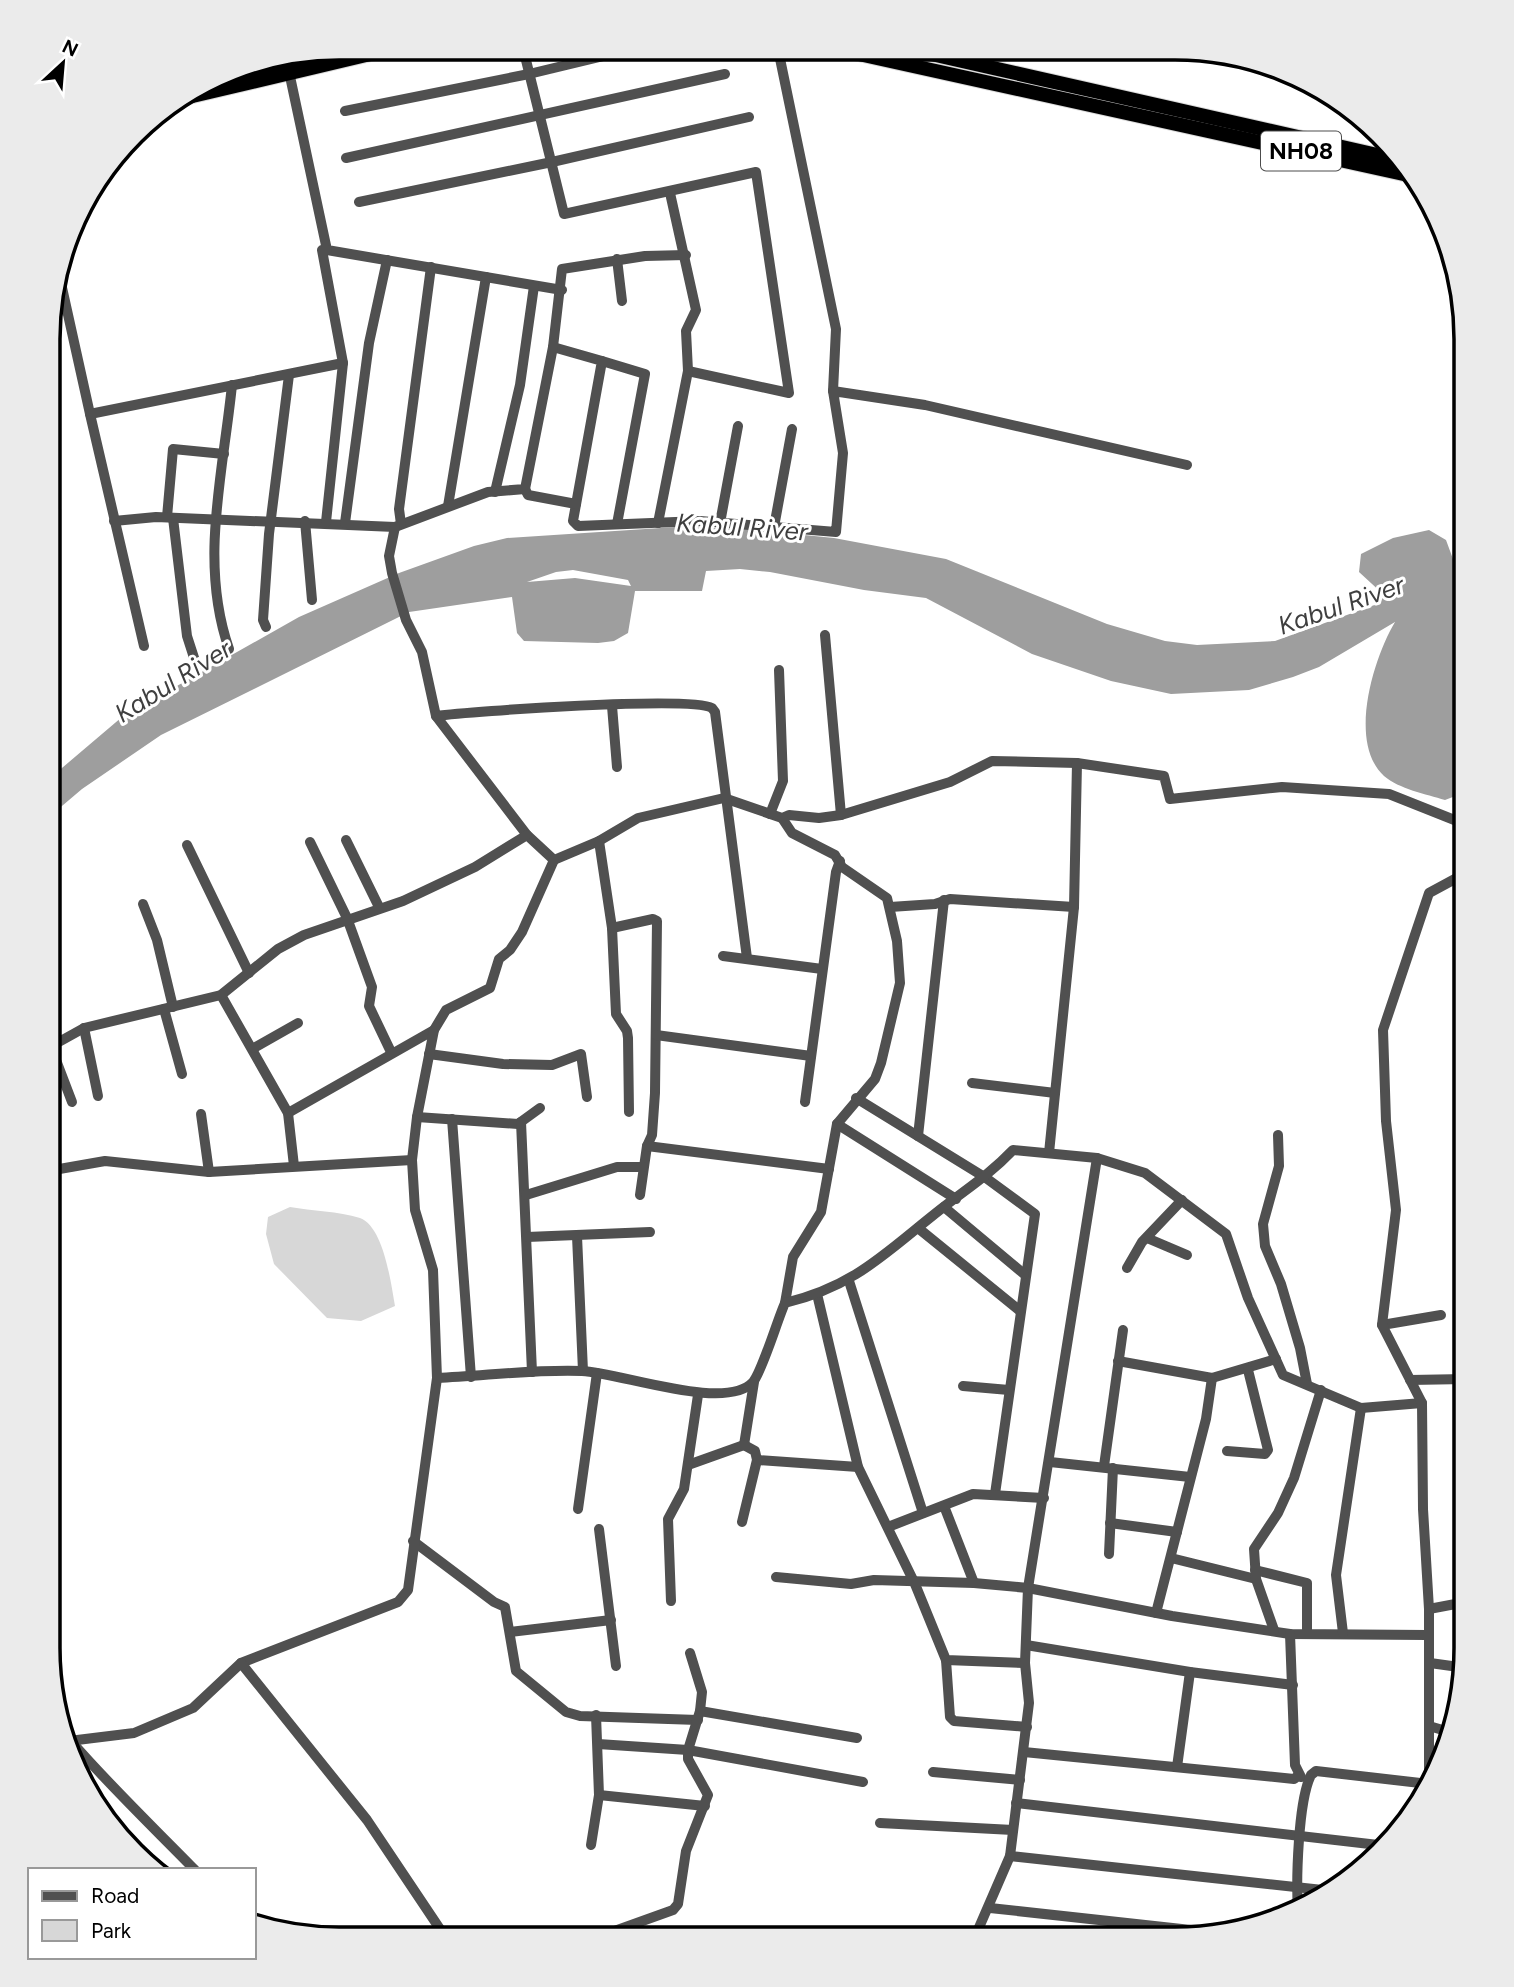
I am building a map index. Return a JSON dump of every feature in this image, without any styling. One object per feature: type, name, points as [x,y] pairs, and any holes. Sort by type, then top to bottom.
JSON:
[{"type":"highway","points":[[249,74],[335,59]]},
{"type":"highway","name":"NH08","points":[[891,59],[1171,107],[1194,120],[1338,153],[1399,172]]},
{"type":"highway","name":"NH08","points":[[945,59],[1172,123],[1194,120]]},
{"type":"highway","points":[[211,90],[308,61]]},
{"type":"highway","name":"NH08","points":[[1338,153],[1388,158]]},
{"type":"street","points":[[526,59],[564,214],[670,193],[756,172],[789,393],[688,370]]},
{"type":"street","points":[[345,111],[591,59]]},
{"type":"street","points":[[603,361],[574,525],[720,523],[836,532],[843,453],[833,391],[836,329],[780,59]]},
{"type":"street","points":[[288,68],[327,250]]},
{"type":"street","points":[[346,158],[725,74]]},
{"type":"street","points":[[359,202],[749,117]]},
{"type":"street","points":[[658,523],[688,370],[686,331],[696,310],[686,255],[670,193]]},
{"type":"street","points":[[326,522],[343,363],[322,250],[562,290]]},
{"type":"street","points":[[576,504],[528,495],[525,489],[553,347],[562,273],[566,266],[617,259],[686,255]]},
{"type":"street","points":[[617,259],[622,301]]},
{"type":"street","points":[[345,523],[369,343],[387,260]]},
{"type":"street","points":[[431,267],[398,526],[389,556],[392,573],[406,620],[422,652],[436,716],[527,835],[554,860]]},
{"type":"street","points":[[448,506],[486,277]]},
{"type":"street","points":[[495,492],[520,385],[534,286]]},
{"type":"street","points":[[63,294],[144,646]]},
{"type":"street","points":[[553,347],[645,374],[617,524]]},
{"type":"street","points":[[90,414],[343,363]]},
{"type":"street","points":[[266,626],[263,620],[270,521],[289,375]]},
{"type":"street","points":[[229,649],[216,607],[213,584],[215,519],[232,385]]},
{"type":"street","points":[[833,391],[925,405],[1187,465]]},
{"type":"street","points":[[720,523],[738,426]]},
{"type":"street","points":[[774,527],[792,429]]},
{"type":"street","points":[[197,667],[187,635],[170,517],[173,449],[224,454]]},
{"type":"street","points":[[114,521],[170,517],[398,526],[448,506],[495,492],[525,489]]},
{"type":"street","points":[[305,521],[313,600]]},
{"type":"street","points":[[825,635],[841,815]]},
{"type":"street","points":[[770,814],[783,781],[779,670]]},
{"type":"street","points":[[436,716],[477,711],[668,703],[712,708],[715,712],[724,798],[742,906],[747,958]]},
{"type":"street","points":[[612,706],[617,767]]},
{"type":"street","points":[[782,818],[789,815],[819,818],[841,815],[950,782],[992,761],[1077,763],[1164,776],[1170,799],[1282,787],[1389,794],[1454,820]]},
{"type":"street","points":[[1049,1153],[1074,907],[1077,763]]},
{"type":"street","points":[[75,1740],[134,1733],[194,1708],[241,1663],[398,1602],[408,1590],[437,1378],[433,1270],[415,1210],[412,1160],[417,1117],[434,1030],[446,1010],[490,988],[499,959],[510,950],[522,932],[554,860],[599,841],[638,818],[724,798],[782,818],[792,833],[835,855],[849,873],[881,891],[890,907],[897,941],[900,983],[875,1079],[856,1098],[837,1124],[821,1212],[793,1257],[785,1303],[754,1382],[744,1445]]},
{"type":"street","points":[[60,1042],[84,1028],[221,995],[278,949],[347,918],[403,901],[475,867],[527,835]]},
{"type":"street","points":[[346,840],[379,907]]},
{"type":"street","points":[[599,841],[612,928],[616,1014],[627,1031],[628,1038],[629,1112]]},
{"type":"street","points":[[310,842],[347,918],[372,987],[369,1006],[391,1052]]},
{"type":"street","points":[[187,845],[248,973]]},
{"type":"street","points":[[804,1102],[836,872],[840,861]]},
{"type":"street","points":[[1429,1765],[1429,1609],[1423,1509],[1422,1403],[1382,1325],[1396,1210],[1386,1121],[1383,1030],[1429,893],[1454,879]]},
{"type":"street","points":[[890,907],[934,904],[944,900],[1074,907]]},
{"type":"street","points":[[918,1136],[944,900]]},
{"type":"street","points":[[143,904],[157,940],[181,1073]]},
{"type":"street","points":[[612,928],[653,919],[657,921],[652,1135],[647,1146],[640,1195]]},
{"type":"street","points":[[723,956],[822,969]]},
{"type":"street","points":[[221,995],[254,1048],[288,1113],[294,1166]]},
{"type":"street","points":[[254,1048],[298,1023]]},
{"type":"street","points":[[84,1028],[98,1096]]},
{"type":"street","points":[[288,1113],[391,1052],[434,1030]]},
{"type":"street","points":[[656,1035],[811,1056]]},
{"type":"street","points":[[429,1055],[503,1064],[552,1065],[580,1054],[587,1097]]},
{"type":"street","points":[[60,1073],[72,1102]]},
{"type":"street","points":[[972,1083],[1055,1093]]},
{"type":"street","points":[[856,1098],[986,1178],[1035,1214],[1024,1274],[995,1494]]},
{"type":"street","points":[[417,1117],[522,1122],[540,1108]]},
{"type":"street","points":[[201,1114],[209,1172]]},
{"type":"street","points":[[452,1119],[471,1377]]},
{"type":"street","points":[[522,1122],[532,1372]]},
{"type":"street","points":[[837,1124],[956,1199]]},
{"type":"street","points":[[1278,1135],[1279,1166],[1263,1224],[1265,1246],[1293,1323],[1307,1384]]},
{"type":"street","points":[[647,1146],[829,1169]]},
{"type":"street","points":[[785,1303],[849,1281],[986,1178],[1013,1150],[1097,1158],[1145,1172],[1226,1234],[1248,1298],[1283,1375],[1361,1408],[1422,1403]]},
{"type":"street","points":[[980,1927],[1010,1856],[1029,1703],[1025,1663],[1028,1588],[1097,1158]]},
{"type":"street","points":[[60,1169],[105,1161],[209,1172],[412,1160]]},
{"type":"street","points":[[526,1195],[617,1167],[643,1167]]},
{"type":"street","points":[[1127,1268],[1147,1238],[1182,1200]]},
{"type":"street","points":[[944,1207],[1024,1274]]},
{"type":"street","points":[[918,1228],[1019,1310]]},
{"type":"street","points":[[527,1237],[650,1232]]},
{"type":"street","points":[[577,1236],[583,1371]]},
{"type":"street","points":[[1147,1238],[1187,1255]]},
{"type":"street","points":[[849,1281],[923,1513]]},
{"type":"street","points":[[817,1294],[858,1467],[915,1584],[946,1660],[950,1717],[954,1721],[1027,1727]]},
{"type":"street","points":[[1382,1325],[1441,1315]]},
{"type":"street","points":[[1109,1553],[1108,1467],[1123,1330]]},
{"type":"street","points":[[1118,1361],[1212,1378],[1248,1370],[1276,1359]]},
{"type":"street","points":[[1227,1451],[1265,1454],[1268,1450],[1248,1370]]},
{"type":"street","points":[[437,1378],[583,1371],[628,1377],[698,1395],[737,1391],[754,1382]]},
{"type":"street","points":[[578,1509],[597,1374]]},
{"type":"street","points":[[1156,1613],[1206,1419],[1212,1378]]},
{"type":"street","points":[[1410,1380],[1454,1379]]},
{"type":"street","points":[[963,1386],[1009,1390]]},
{"type":"street","points":[[1274,1630],[1255,1574],[1254,1549],[1278,1513],[1294,1478],[1321,1390]]},
{"type":"street","points":[[671,1601],[668,1519],[684,1489],[698,1395]]},
{"type":"street","points":[[1343,1633],[1336,1575],[1361,1408]]},
{"type":"street","points":[[688,1465],[744,1445],[755,1451],[757,1460],[742,1522]]},
{"type":"street","points":[[757,1460],[858,1467]]},
{"type":"street","points":[[1049,1462],[1190,1477]]},
{"type":"street","points":[[888,1527],[973,1494],[1044,1498]]},
{"type":"street","points":[[944,1506],[974,1583]]},
{"type":"street","points":[[1110,1523],[1177,1532]]},
{"type":"street","points":[[599,1529],[616,1666]]},
{"type":"street","points":[[413,1541],[494,1602],[505,1606],[515,1666],[520,1676],[566,1712],[580,1717],[699,1715],[857,1738]]},
{"type":"street","points":[[1171,1558],[1307,1583],[1307,1634]]},
{"type":"street","points":[[776,1577],[852,1584],[874,1580],[915,1584],[974,1583],[1028,1588],[1156,1613],[1290,1634],[1427,1635]]},
{"type":"street","points":[[1429,1609],[1454,1604]]},
{"type":"street","points":[[510,1632],[611,1620]]},
{"type":"street","points":[[1290,1634],[1295,1765],[1303,1778],[1297,1900]]},
{"type":"street","points":[[1026,1645],[1190,1672],[1293,1685]]},
{"type":"street","points":[[626,1927],[673,1910],[678,1903],[686,1851],[705,1806],[706,1789],[694,1773],[688,1750],[699,1715],[702,1692],[690,1653]]},
{"type":"street","points":[[946,1660],[1025,1663]]},
{"type":"street","points":[[241,1663],[367,1820],[439,1927]]},
{"type":"street","points":[[1430,1663],[1454,1666]]},
{"type":"street","points":[[1177,1767],[1190,1672]]},
{"type":"street","points":[[592,1845],[599,1795],[596,1715]]},
{"type":"street","points":[[1429,1726],[1442,1730]]},
{"type":"street","points":[[598,1744],[688,1750],[863,1782]]},
{"type":"street","points":[[80,1752],[114,1791],[143,1815],[193,1868]]},
{"type":"street","points":[[1024,1752],[1294,1779],[1316,1772],[1419,1785]]},
{"type":"street","points":[[933,1772],[1020,1780]]},
{"type":"street","points":[[599,1795],[705,1806]]},
{"type":"street","points":[[1017,1803],[1374,1844]]},
{"type":"street","points":[[880,1823],[1013,1830]]},
{"type":"street","points":[[1010,1856],[1316,1890]]},
{"type":"street","points":[[990,1908],[1163,1927]]},
{"type":"green space","points":[[290,1207],[334,1212],[360,1218],[368,1223],[381,1244],[395,1306],[361,1321],[327,1318],[274,1264],[266,1234],[268,1217]]},
{"type":"shaded area","points":[[676,527],[744,529],[834,538],[946,559],[1107,624],[1165,641],[1197,645],[1275,641],[1380,603],[1384,595],[1359,572],[1361,554],[1393,538],[1429,530],[1446,540],[1454,562],[1454,797],[1445,800],[1397,784],[1384,776],[1373,761],[1367,743],[1368,699],[1379,656],[1395,622],[1319,667],[1293,677],[1249,690],[1171,694],[1111,681],[1032,654],[926,598],[740,569],[706,571],[702,591],[635,591],[628,633],[614,641],[524,641],[517,633],[512,597],[409,612],[161,735],[82,789],[60,808],[60,770],[122,717],[299,617],[399,573],[474,546],[507,538]],"holes":[[[573,570],[628,580],[631,586],[575,578],[527,582],[556,572]]]},
{"type":"water label","name":"Kabul River","points":[[742,527]]},
{"type":"water label","name":"Kabul River","points":[[1341,605]]},
{"type":"water label","name":"Kabul River","points":[[173,681]]}]
